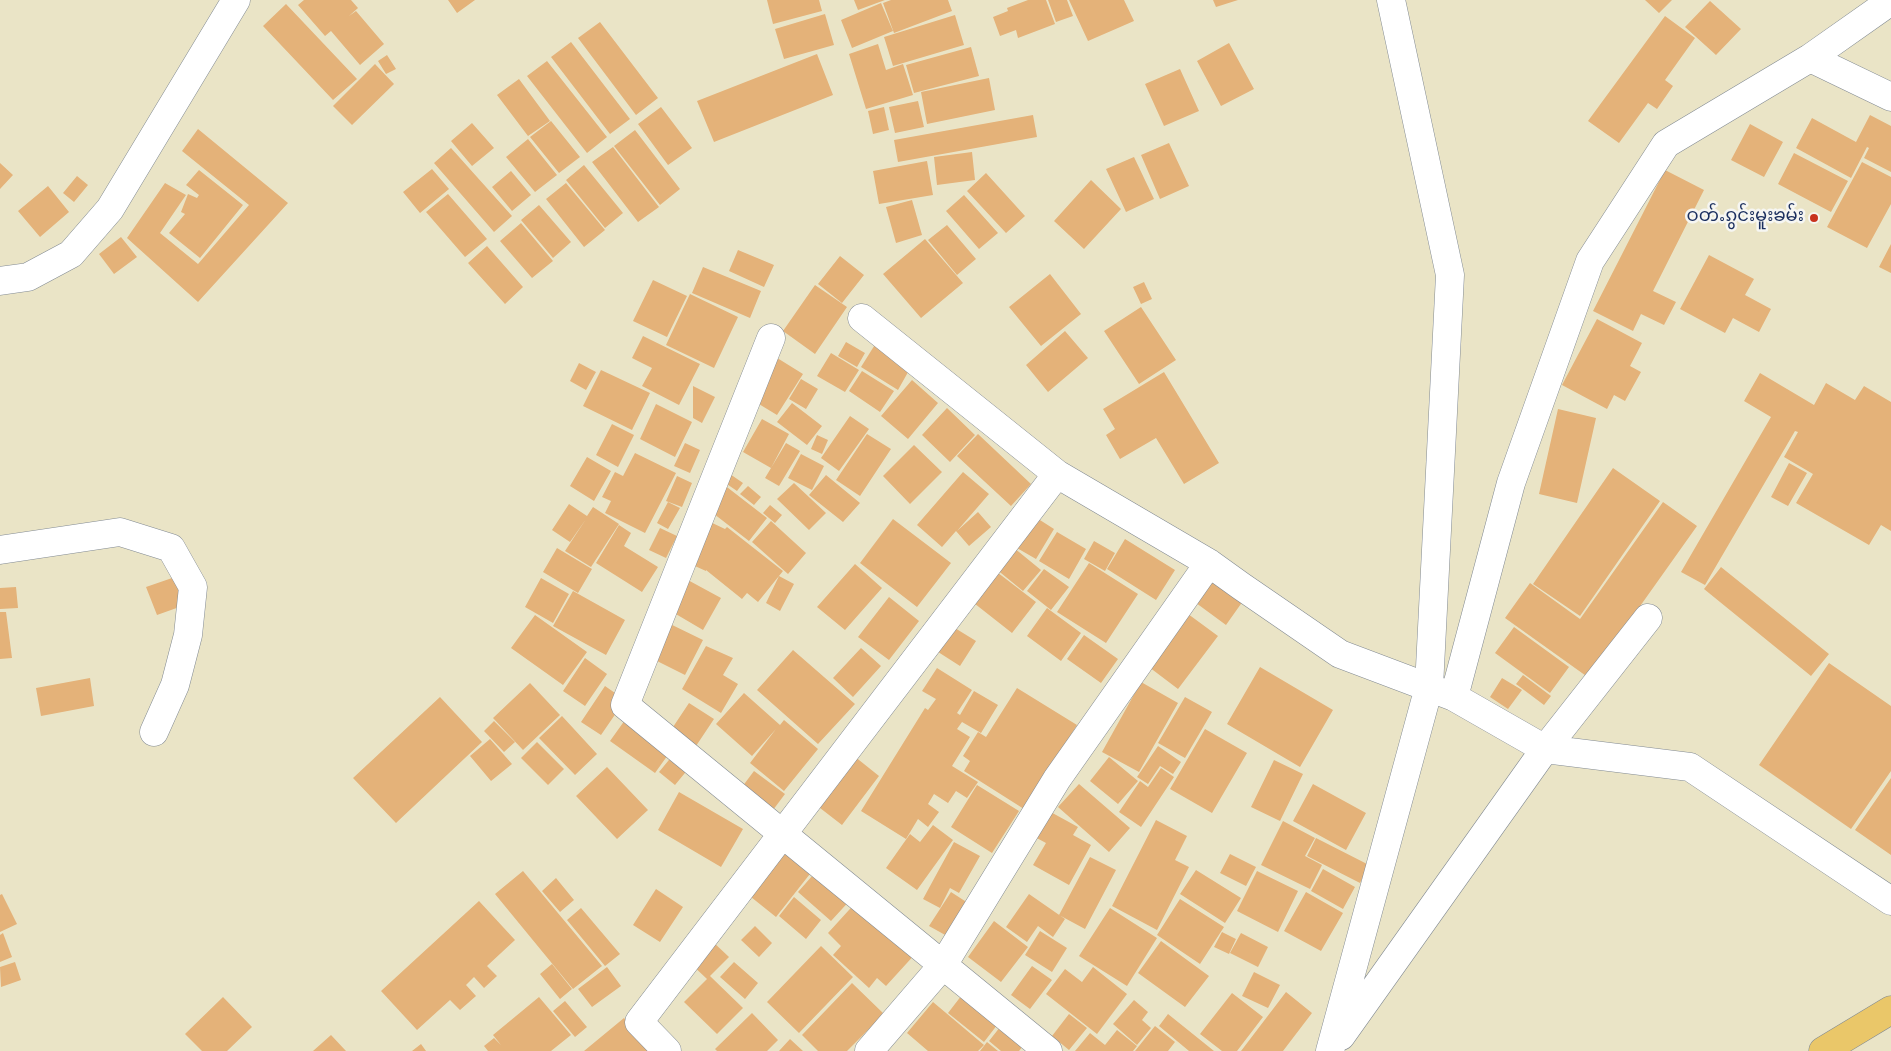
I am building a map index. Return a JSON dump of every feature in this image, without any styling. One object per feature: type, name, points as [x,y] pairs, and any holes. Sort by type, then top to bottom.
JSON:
[{"type":"highway","points":[[1824,1051],[1891,1010]]},
{"type":"street","points":[[0,281],[28,277],[71,254],[110,209],[236,0]]},
{"type":"street","points":[[1330,1051],[1429,687],[1450,275],[1392,0]]},
{"type":"street","points":[[1454,697],[1511,483],[1590,261],[1666,144],[1810,58],[1891,1]]},
{"type":"street","points":[[1810,58],[1891,97]]},
{"type":"street","points":[[862,318],[1057,474],[1209,563],[1340,654],[1454,697],[1545,749],[1690,767],[1891,901]]},
{"type":"street","points":[[771,338],[625,705],[1048,1051]]},
{"type":"street","points":[[667,1051],[639,1022],[1057,474]]},
{"type":"street","points":[[0,550],[120,532],[171,548],[193,587],[188,635],[175,685],[154,732]]},
{"type":"street","points":[[869,1051],[943,965],[1057,779],[1209,563]]},
{"type":"street","points":[[1330,1051],[1545,749],[1648,618]]},
{"type":"building","points":[[304,0],[351,0],[358,8],[349,16],[356,11],[384,44],[360,65],[331,31],[325,36],[298,5]]},
{"type":"building","points":[[448,0],[475,0],[457,13]]},
{"type":"building","points":[[767,0],[819,0],[822,11],[773,24]]},
{"type":"building","points":[[854,0],[885,0],[858,10]]},
{"type":"building","points":[[891,0],[948,0],[952,11],[894,33],[883,3]]},
{"type":"building","points":[[1028,0],[1046,0],[1055,24],[1018,38],[1016,30],[1000,36],[993,17],[1008,11],[1007,8]]},
{"type":"building","points":[[1048,0],[1067,0],[1073,16],[1056,22]]},
{"type":"building","points":[[1069,0],[1124,0],[1134,21],[1088,41]]},
{"type":"building","points":[[1213,0],[1238,0],[1216,7]]},
{"type":"building","points":[[1645,0],[1672,0],[1659,13]]},
{"type":"building","points":[[1710,1],[1741,29],[1716,55],[1685,27]]},
{"type":"building","points":[[881,3],[893,31],[852,48],[841,20]]},
{"type":"building","points":[[286,4],[357,79],[333,100],[263,26]]},
{"type":"building","points":[[825,14],[834,45],[784,59],[775,29]]},
{"type":"building","points":[[955,15],[964,45],[893,66],[884,37]]},
{"type":"building","points":[[1665,16],[1695,38],[1665,80],[1673,86],[1657,109],[1648,103],[1619,143],[1588,121]]},
{"type":"building","points":[[600,22],[658,98],[636,115],[578,38]]},
{"type":"building","points":[[571,42],[630,119],[610,134],[551,57]]},
{"type":"building","points":[[1229,43],[1254,89],[1221,106],[1197,61]]},
{"type":"building","points":[[878,44],[886,70],[903,64],[913,95],[866,109],[849,54]]},
{"type":"building","points":[[971,47],[979,76],[914,93],[906,65]]},
{"type":"building","points":[[817,54],[833,95],[714,142],[697,101]]},
{"type":"building","points":[[387,55],[396,69],[386,74],[378,61]]},
{"type":"building","points":[[547,61],[607,137],[587,153],[527,76]]},
{"type":"building","points":[[375,64],[394,84],[352,125],[333,106]]},
{"type":"building","points":[[1180,69],[1199,111],[1164,126],[1145,84]]},
{"type":"building","points":[[989,78],[995,110],[927,124],[921,92]]},
{"type":"building","points":[[519,79],[550,121],[528,136],[497,95]]},
{"type":"building","points":[[918,101],[924,127],[895,133],[889,107]]},
{"type":"building","points":[[661,107],[692,148],[668,165],[638,124]]},
{"type":"building","points":[[884,107],[889,130],[873,134],[868,111]]},
{"type":"building","points":[[1033,115],[1037,137],[898,162],[894,140]]},
{"type":"building","points":[[1870,115],[1891,126],[1891,172],[1864,158],[1869,148],[1867,147],[1851,178],[1796,148],[1812,118],[1856,142]]},
{"type":"building","points":[[551,121],[580,157],[559,173],[530,137]]},
{"type":"building","points":[[472,123],[494,148],[472,166],[451,141]]},
{"type":"building","points":[[1750,124],[1783,142],[1764,177],[1731,160]]},
{"type":"building","points":[[198,129],[288,203],[198,302],[127,238],[165,183],[186,195],[160,233],[198,264],[249,205],[182,151]]},
{"type":"building","points":[[635,130],[680,189],[660,205],[614,146]]},
{"type":"building","points":[[528,139],[557,175],[535,192],[506,157]]},
{"type":"building","points":[[1169,143],[1189,186],[1160,199],[1141,155]]},
{"type":"building","points":[[613,147],[659,207],[638,222],[592,162]]},
{"type":"building","points":[[451,148],[512,216],[494,232],[434,163]]},
{"type":"building","points":[[972,152],[975,180],[937,185],[934,157]]},
{"type":"building","points":[[1794,153],[1848,181],[1831,212],[1778,184]]},
{"type":"building","points":[[1134,157],[1154,199],[1126,212],[1106,169]]},
{"type":"building","points":[[927,161],[933,195],[879,204],[873,171]]},
{"type":"building","points":[[1862,162],[1891,177],[1891,204],[1867,248],[1827,227]]},
{"type":"building","points":[[0,163],[13,175],[0,189]]},
{"type":"building","points":[[584,165],[623,213],[605,228],[566,180]]},
{"type":"building","points":[[432,169],[449,189],[420,213],[403,192]]},
{"type":"building","points":[[199,170],[243,205],[200,258],[169,233],[185,214],[181,212],[188,194],[197,198],[199,195],[186,185]]},
{"type":"building","points":[[1665,170],[1704,190],[1653,291],[1676,302],[1664,325],[1641,314],[1633,331],[1593,311]]},
{"type":"building","points":[[511,171],[531,195],[512,211],[492,187]]},
{"type":"building","points":[[986,173],[1025,216],[1006,233],[967,191]]},
{"type":"building","points":[[77,176],[88,185],[74,202],[63,193]]},
{"type":"building","points":[[1091,180],[1121,209],[1084,249],[1054,221]]},
{"type":"building","points":[[566,183],[605,230],[584,247],[546,199]]},
{"type":"building","points":[[48,186],[69,212],[40,237],[18,211]]},
{"type":"building","points":[[448,194],[487,239],[465,257],[426,212]]},
{"type":"building","points":[[964,195],[998,233],[979,249],[946,211]]},
{"type":"building","points":[[912,200],[922,235],[896,243],[886,207]]},
{"type":"building","points":[[539,205],[571,242],[553,258],[521,220]]},
{"type":"building","points":[[521,223],[553,261],[532,278],[500,241]]},
{"type":"building","points":[[947,225],[976,259],[957,275],[928,240]]},
{"type":"building","points":[[121,237],[137,257],[114,274],[99,254]]},
{"type":"building","points":[[925,239],[963,283],[921,318],[883,274]]},
{"type":"building","points":[[1891,244],[1891,273],[1879,267]]},
{"type":"building","points":[[487,246],[523,287],[505,304],[468,263]]},
{"type":"building","points":[[738,250],[774,265],[764,287],[729,271]]},
{"type":"building","points":[[1709,255],[1754,279],[1745,295],[1771,309],[1759,332],[1733,318],[1725,333],[1680,309]]},
{"type":"building","points":[[840,256],[864,275],[842,303],[818,284]]},
{"type":"building","points":[[703,267],[761,291],[750,318],[692,293]]},
{"type":"building","points":[[1050,274],[1081,314],[1041,346],[1009,307]]},
{"type":"building","points":[[653,280],[687,296],[667,337],[633,321]]},
{"type":"building","points":[[1144,282],[1152,299],[1141,304],[1133,287]]},
{"type":"building","points":[[815,285],[847,307],[815,354],[783,331]]},
{"type":"building","points":[[690,294],[738,317],[714,368],[666,345]]},
{"type":"building","points":[[1141,307],[1176,360],[1139,384],[1104,331]]},
{"type":"building","points":[[1597,319],[1642,343],[1630,366],[1641,372],[1625,401],[1614,395],[1607,409],[1562,385]]},
{"type":"building","points":[[1065,331],[1088,358],[1048,392],[1026,365]]},
{"type":"building","points":[[643,336],[700,364],[679,405],[642,386],[652,368],[632,358]]},
{"type":"building","points":[[846,342],[865,353],[857,367],[838,356]]},
{"type":"building","points":[[876,343],[912,365],[898,390],[861,367]]},
{"type":"building","points":[[831,353],[859,370],[845,392],[817,376]]},
{"type":"building","points":[[774,356],[803,374],[777,415],[749,398]]},
{"type":"building","points":[[579,363],[596,372],[586,390],[570,381]]},
{"type":"building","points":[[601,370],[650,393],[632,430],[583,406]]},
{"type":"building","points":[[862,371],[894,391],[880,412],[849,391]]},
{"type":"building","points":[[1164,372],[1219,463],[1184,484],[1156,438],[1120,459],[1106,435],[1115,429],[1103,409]]},
{"type":"building","points":[[1760,373],[1814,405],[1826,383],[1855,400],[1864,386],[1891,402],[1891,531],[1881,525],[1869,545],[1796,503],[1813,474],[1784,457],[1798,432],[1795,431],[1705,585],[1681,572],[1771,417],[1744,401]]},
{"type":"building","points":[[801,379],[818,389],[806,409],[789,399]]},
{"type":"building","points":[[912,380],[938,403],[908,439],[881,416]]},
{"type":"building","points":[[693,386],[715,397],[702,423],[693,418]]},
{"type":"building","points":[[792,403],[822,426],[807,445],[777,422]]},
{"type":"building","points":[[656,404],[692,422],[675,457],[640,439]]},
{"type":"building","points":[[947,408],[975,435],[950,462],[922,435]]},
{"type":"building","points":[[1558,409],[1596,418],[1577,503],[1539,494]]},
{"type":"building","points":[[850,416],[869,429],[839,471],[821,458]]},
{"type":"building","points":[[762,419],[789,434],[771,468],[743,452]]},
{"type":"building","points":[[612,424],[634,435],[618,467],[596,455]]},
{"type":"building","points":[[867,434],[891,449],[860,496],[836,480]]},
{"type":"building","points":[[978,434],[1031,484],[1011,506],[957,456]]},
{"type":"building","points":[[817,435],[828,440],[822,454],[811,449]]},
{"type":"building","points":[[685,443],[700,450],[690,473],[674,466]]},
{"type":"building","points":[[786,443],[800,451],[779,486],[765,478]]},
{"type":"building","points":[[914,445],[942,472],[910,504],[883,476]]},
{"type":"building","points":[[635,453],[676,473],[645,533],[605,513],[611,501],[602,497],[615,472],[623,476]]},
{"type":"building","points":[[801,454],[824,466],[812,490],[788,478]]},
{"type":"building","points":[[587,457],[611,471],[594,501],[570,486]]},
{"type":"building","points":[[1789,463],[1807,473],[1788,506],[1771,497]]},
{"type":"building","points":[[1613,468],[1660,501],[1580,616],[1533,584]]},
{"type":"building","points":[[727,472],[743,483],[737,491],[721,480]]},
{"type":"building","points":[[963,472],[989,494],[957,531],[978,512],[991,527],[969,546],[956,531],[942,547],[917,525]]},
{"type":"building","points":[[826,475],[860,503],[843,522],[809,495]]},
{"type":"building","points":[[677,476],[692,483],[682,507],[666,501]]},
{"type":"building","points":[[794,483],[826,513],[809,530],[777,499]]},
{"type":"building","points":[[723,484],[767,518],[749,541],[705,507]]},
{"type":"building","points":[[748,486],[761,497],[754,505],[740,494]]},
{"type":"building","points":[[668,502],[680,508],[668,529],[657,523]]},
{"type":"building","points":[[1663,502],[1697,526],[1589,678],[1505,618],[1530,583],[1580,619]]},
{"type":"building","points":[[569,504],[587,516],[593,507],[619,524],[591,567],[565,551],[586,519],[570,542],[552,530]]},
{"type":"building","points":[[770,505],[782,515],[775,523],[763,513]]},
{"type":"building","points":[[1029,513],[1054,529],[1036,559],[1010,544]]},
{"type":"building","points":[[893,519],[951,563],[917,607],[860,563]]},
{"type":"building","points":[[706,520],[725,529],[727,527],[783,571],[758,602],[747,593],[742,599],[706,570],[686,562]]},
{"type":"building","points":[[771,521],[806,553],[788,574],[752,542]]},
{"type":"building","points":[[619,525],[631,533],[624,546],[658,567],[642,592],[596,563]]},
{"type":"building","points":[[660,528],[677,536],[666,558],[649,550]]},
{"type":"building","points":[[1057,532],[1086,549],[1069,579],[1039,561]]},
{"type":"building","points":[[1125,539],[1175,570],[1156,600],[1107,569]]},
{"type":"building","points":[[1094,541],[1115,553],[1105,571],[1084,559]]},
{"type":"building","points":[[1008,543],[1041,570],[1023,591],[990,564]]},
{"type":"building","points":[[557,548],[592,569],[578,593],[543,572]]},
{"type":"building","points":[[1089,563],[1138,594],[1106,643],[1057,612]]},
{"type":"building","points":[[855,564],[882,588],[845,630],[817,607]]},
{"type":"building","points":[[989,566],[1036,602],[1012,633],[965,596]]},
{"type":"building","points":[[1721,567],[1829,654],[1811,676],[1704,589]]},
{"type":"building","points":[[1044,569],[1069,587],[1051,610],[1027,591]]},
{"type":"building","points":[[779,576],[794,584],[780,611],[766,603]]},
{"type":"building","points":[[1209,576],[1243,601],[1226,625],[1192,600]]},
{"type":"building","points":[[175,577],[185,605],[157,615],[146,587]]},
{"type":"building","points":[[541,578],[569,594],[553,623],[525,607]]},
{"type":"building","points":[[686,579],[721,598],[703,630],[669,610]]},
{"type":"building","points":[[16,587],[18,608],[0,609],[0,588]]},
{"type":"building","points":[[573,591],[625,620],[606,655],[553,626]]},
{"type":"building","points":[[889,597],[919,621],[889,660],[858,637]]},
{"type":"building","points":[[1047,608],[1081,633],[1061,661],[1027,636]]},
{"type":"building","points":[[1184,611],[1218,636],[1178,689],[1145,664]]},
{"type":"building","points":[[0,612],[6,612],[12,658],[0,659]]},
{"type":"building","points":[[535,615],[587,652],[563,685],[511,648]]},
{"type":"building","points":[[666,622],[703,640],[685,675],[649,657]]},
{"type":"building","points":[[950,625],[976,641],[960,666],[935,650]]},
{"type":"building","points":[[1514,627],[1569,667],[1550,693],[1495,653]]},
{"type":"building","points":[[1084,635],[1118,659],[1101,683],[1067,659]]},
{"type":"building","points":[[706,646],[733,658],[723,675],[738,684],[721,713],[682,689]]},
{"type":"building","points":[[861,648],[881,666],[853,697],[833,678]]},
{"type":"building","points":[[793,650],[855,704],[818,744],[757,690]]},
{"type":"building","points":[[585,658],[607,674],[585,706],[563,691]]},
{"type":"building","points":[[1829,663],[1891,706],[1891,771],[1851,829],[1759,765]]},
{"type":"building","points":[[1260,667],[1333,710],[1300,767],[1227,724]]},
{"type":"building","points":[[937,668],[972,690],[957,713],[960,715],[974,691],[998,705],[981,733],[962,722],[957,729],[970,737],[952,766],[978,782],[967,798],[956,791],[948,803],[934,794],[928,804],[939,812],[928,827],[918,819],[906,839],[861,811],[925,708],[928,710],[936,699],[922,691]]},
{"type":"building","points":[[1523,675],[1551,696],[1544,705],[1516,684]]},
{"type":"building","points":[[90,678],[94,706],[41,716],[36,688]]},
{"type":"building","points":[[1502,678],[1522,690],[1508,709],[1490,697]]},
{"type":"building","points":[[1141,682],[1178,703],[1139,772],[1102,752]]},
{"type":"building","points":[[530,683],[560,715],[523,750],[493,718]]},
{"type":"building","points":[[605,686],[625,700],[601,735],[581,722]]},
{"type":"building","points":[[1017,688],[1077,725],[1024,809],[964,771],[970,761],[963,756],[978,732],[986,737]]},
{"type":"building","points":[[744,693],[780,725],[784,720],[818,749],[784,791],[750,763],[776,729],[752,756],[716,724]]},
{"type":"building","points":[[440,697],[482,742],[396,823],[353,778]]},
{"type":"building","points":[[1185,697],[1212,712],[1185,758],[1158,743]]},
{"type":"building","points":[[689,703],[714,719],[692,752],[667,736]]},
{"type":"building","points":[[562,716],[597,754],[575,775],[539,738]]},
{"type":"building","points":[[625,720],[670,752],[655,773],[610,741]]},
{"type":"building","points":[[494,721],[515,742],[504,752],[484,731]]},
{"type":"building","points":[[1205,729],[1247,753],[1212,813],[1170,789]]},
{"type":"building","points":[[490,739],[512,764],[491,781],[470,756]]},
{"type":"building","points":[[537,742],[564,769],[548,785],[521,758]]},
{"type":"building","points":[[1158,746],[1181,762],[1173,774],[1160,766],[1148,784],[1137,777]]},
{"type":"building","points":[[849,752],[879,776],[842,825],[811,801]]},
{"type":"building","points":[[673,755],[689,768],[675,785],[659,772]]},
{"type":"building","points":[[1109,757],[1138,781],[1118,804],[1090,781]]},
{"type":"building","points":[[1274,760],[1303,774],[1280,821],[1251,807]]},
{"type":"building","points":[[607,767],[648,810],[617,839],[576,796]]},
{"type":"building","points":[[1161,768],[1174,777],[1141,827],[1119,812],[1140,781],[1148,787]]},
{"type":"building","points":[[754,771],[785,794],[767,818],[736,795]]},
{"type":"building","points":[[1891,778],[1891,855],[1855,830]]},
{"type":"building","points":[[1079,784],[1130,828],[1109,852],[1058,807]]},
{"type":"building","points":[[1313,784],[1366,813],[1346,850],[1293,821]]},
{"type":"building","points":[[977,785],[1019,811],[992,853],[951,827]]},
{"type":"building","points":[[679,792],[743,829],[721,867],[658,830]]},
{"type":"building","points":[[1047,810],[1078,827],[1073,835],[1091,845],[1069,885],[1033,865],[1046,843],[1033,836]]},
{"type":"building","points":[[1156,820],[1187,836],[1175,860],[1189,867],[1157,930],[1112,906]]},
{"type":"building","points":[[1283,821],[1315,838],[1305,856],[1322,865],[1310,889],[1261,865]]},
{"type":"building","points":[[933,825],[953,840],[917,890],[886,868],[910,834],[920,842]]},
{"type":"building","points":[[782,838],[817,865],[776,917],[741,889]]},
{"type":"building","points":[[1316,838],[1369,865],[1360,883],[1307,856]]},
{"type":"building","points":[[954,842],[980,856],[959,893],[950,888],[940,908],[923,899]]},
{"type":"building","points":[[1230,854],[1256,867],[1246,886],[1220,873]]},
{"type":"building","points":[[1090,857],[1116,870],[1085,929],[1059,915]]},
{"type":"building","points":[[820,867],[853,897],[831,921],[798,892]]},
{"type":"building","points":[[1323,869],[1355,887],[1343,909],[1311,891]]},
{"type":"building","points":[[1196,870],[1241,898],[1225,923],[1180,894]]},
{"type":"building","points":[[523,871],[602,966],[573,989],[495,894]]},
{"type":"building","points":[[1257,871],[1298,891],[1278,932],[1237,911]]},
{"type":"building","points":[[556,878],[574,900],[560,912],[542,891]]},
{"type":"building","points":[[656,889],[683,907],[660,942],[633,925]]},
{"type":"building","points":[[951,892],[968,903],[947,936],[929,926]]},
{"type":"building","points":[[1306,892],[1343,913],[1321,951],[1284,931]]},
{"type":"building","points":[[2,894],[17,924],[0,932],[0,895]]},
{"type":"building","points":[[1029,894],[1065,919],[1053,937],[1038,926],[1027,942],[1006,927]]},
{"type":"building","points":[[794,897],[821,920],[806,939],[779,916]]},
{"type":"building","points":[[859,899],[917,952],[886,986],[877,978],[869,988],[833,955],[841,946],[828,933]]},
{"type":"building","points":[[1180,899],[1224,927],[1200,964],[1157,935]]},
{"type":"building","points":[[479,901],[515,940],[487,966],[497,976],[484,988],[474,977],[466,985],[476,996],[460,1010],[450,1000],[417,1030],[381,991]]},
{"type":"building","points":[[581,908],[620,954],[605,966],[567,920]]},
{"type":"building","points":[[1110,908],[1157,938],[1127,986],[1079,956]]},
{"type":"building","points":[[994,921],[1028,947],[1001,982],[968,957]]},
{"type":"building","points":[[755,926],[772,943],[759,957],[741,940]]},
{"type":"building","points":[[1040,931],[1067,948],[1052,972],[1025,955]]},
{"type":"building","points":[[1222,932],[1236,939],[1229,954],[1214,947]]},
{"type":"building","points":[[3,933],[12,957],[0,962],[0,935]]},
{"type":"building","points":[[1241,933],[1268,947],[1258,967],[1230,953]]},
{"type":"building","points":[[712,941],[729,957],[710,976],[743,1008],[717,1034],[684,1002],[707,979],[690,963]]},
{"type":"building","points":[[1161,941],[1209,976],[1185,1007],[1138,973]]},
{"type":"building","points":[[821,946],[853,977],[799,1033],[767,1002]]},
{"type":"building","points":[[15,962],[21,980],[1,987],[0,967]]},
{"type":"building","points":[[734,962],[758,983],[745,999],[720,977]]},
{"type":"building","points":[[552,964],[572,989],[560,999],[540,974]]},
{"type":"building","points":[[1032,966],[1052,980],[1030,1009],[1011,995]]},
{"type":"building","points":[[607,967],[621,986],[592,1007],[578,989]]},
{"type":"building","points":[[1093,967],[1127,994],[1097,1034],[1046,994],[1065,969],[1082,982]]},
{"type":"building","points":[[1254,972],[1280,985],[1268,1008],[1242,996]]},
{"type":"building","points":[[852,983],[884,1014],[847,1051],[818,1051],[802,1035]]},
{"type":"building","points":[[965,991],[1001,1020],[984,1042],[948,1013]]},
{"type":"building","points":[[1286,992],[1312,1013],[1283,1051],[1241,1051]]},
{"type":"building","points":[[1232,993],[1263,1017],[1237,1051],[1222,1051],[1200,1034]]},
{"type":"building","points":[[223,997],[252,1027],[227,1051],[202,1051],[185,1034]]},
{"type":"building","points":[[539,997],[571,1035],[551,1051],[488,1051],[484,1046],[494,1038],[501,1045],[493,1035]]},
{"type":"building","points":[[1134,1000],[1148,1012],[1142,1020],[1151,1028],[1137,1045],[1113,1024]]},
{"type":"building","points":[[565,1001],[587,1027],[575,1037],[553,1011]]},
{"type":"building","points":[[933,1002],[984,1045],[978,1051],[928,1051],[907,1033]]},
{"type":"building","points":[[752,1013],[778,1040],[767,1051],[717,1051],[715,1049]]},
{"type":"building","points":[[1069,1014],[1087,1028],[1069,1050],[1052,1036]]},
{"type":"building","points":[[1168,1014],[1214,1051],[1189,1051],[1159,1026]]},
{"type":"building","points":[[624,1018],[652,1051],[584,1051]]},
{"type":"building","points":[[1004,1022],[1027,1041],[1019,1051],[1001,1051],[989,1041]]},
{"type":"building","points":[[1155,1026],[1175,1042],[1168,1051],[1135,1051]]},
{"type":"building","points":[[1117,1030],[1137,1046],[1133,1051],[1075,1051],[1090,1033],[1105,1045]]},
{"type":"building","points":[[331,1035],[346,1051],[313,1051]]},
{"type":"building","points":[[790,1039],[803,1051],[779,1051]]},
{"type":"building","points":[[987,1042],[998,1051],[980,1051]]},
{"type":"building","points":[[421,1044],[426,1051],[412,1051]]},
{"type":"place","name":"ဝတ်ႉၵွင်းမူးၶမ်း","points":[[1814,218]]}]
